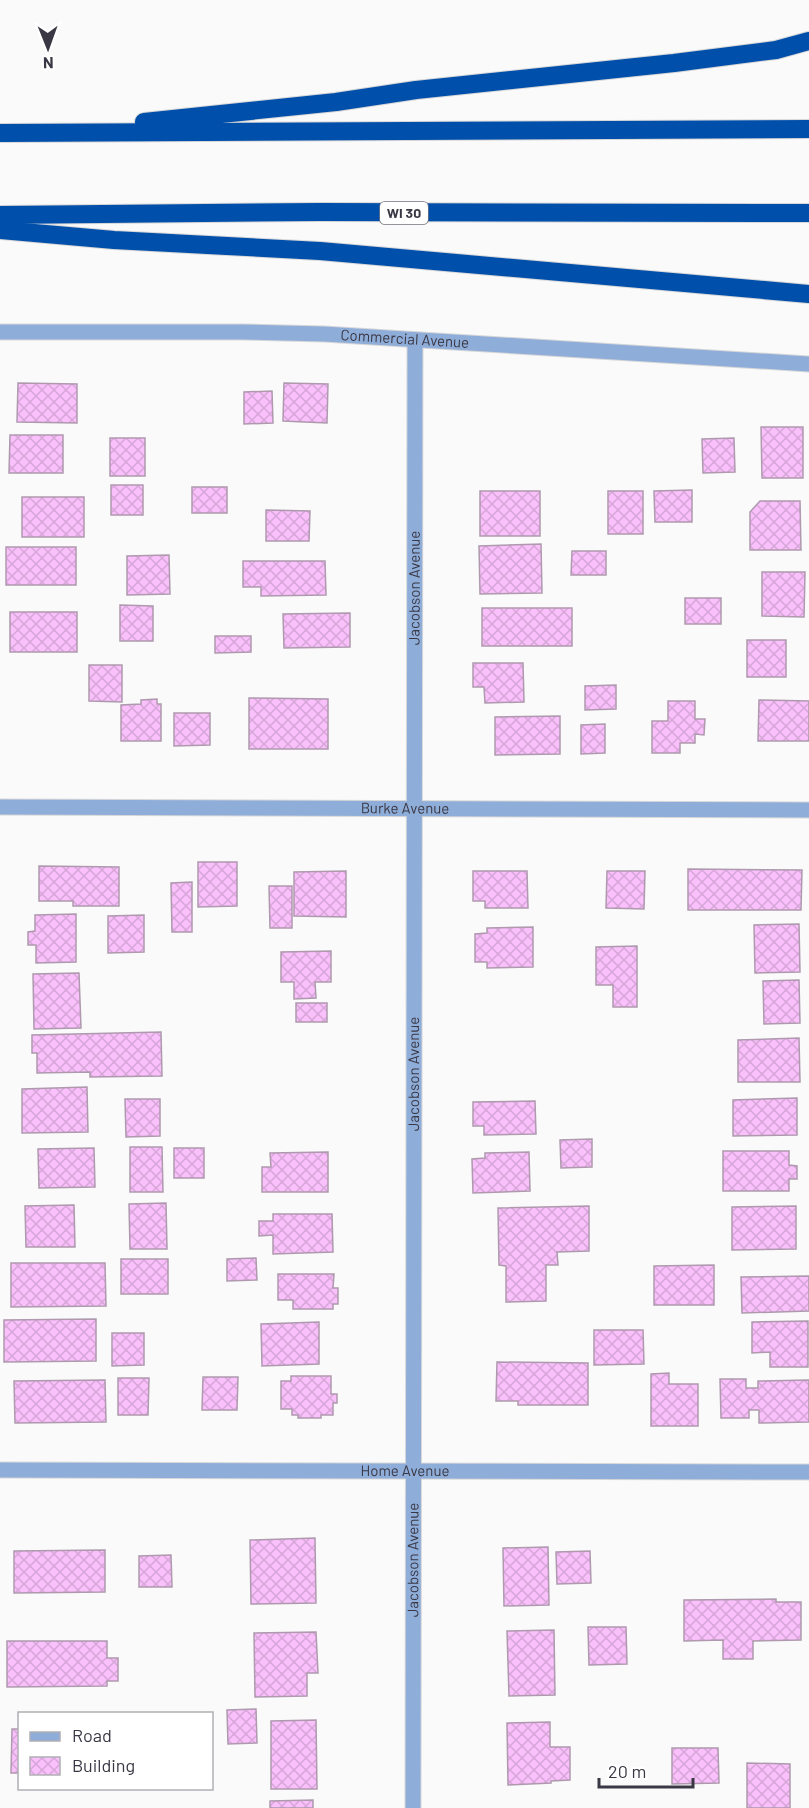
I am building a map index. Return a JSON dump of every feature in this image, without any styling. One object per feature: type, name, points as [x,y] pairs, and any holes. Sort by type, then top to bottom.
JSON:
[{"type":"highway","points":[[49,133],[336,102],[416,90],[674,63],[776,50],[809,41]]},
{"type":"highway","points":[[0,133],[809,129]]},
{"type":"highway","name":"WI 30","points":[[0,215],[307,212],[809,213]]},
{"type":"highway","points":[[0,230],[114,240],[320,251],[809,294]]},
{"type":"street","name":"Commercial Avenue","points":[[0,332],[324,334],[809,364]]},
{"type":"street","name":"Jacobson Avenue","points":[[412,1808],[415,340]]},
{"type":"street","name":"Burke Avenue","points":[[0,807],[809,810]]},
{"type":"street","name":"Home Avenue","points":[[0,1470],[809,1472]]},
{"type":"building","points":[[18,383],[77,384],[77,423],[17,422]]},
{"type":"building","points":[[284,383],[328,384],[327,423],[283,421]]},
{"type":"building","points":[[272,391],[273,423],[244,424],[244,392]]},
{"type":"building","points":[[761,427],[803,427],[803,478],[762,478]]},
{"type":"building","points":[[10,435],[63,435],[63,473],[9,473]]},
{"type":"building","points":[[110,438],[145,438],[145,476],[110,476]]},
{"type":"building","points":[[734,438],[735,472],[703,473],[702,439]]},
{"type":"building","points":[[111,485],[143,485],[143,515],[111,515]]},
{"type":"building","points":[[192,487],[227,487],[227,513],[192,513]]},
{"type":"building","points":[[692,490],[692,522],[655,522],[654,491]]},
{"type":"building","points":[[480,491],[540,491],[540,536],[480,536]]},
{"type":"building","points":[[608,491],[643,491],[643,534],[608,534]]},
{"type":"building","points":[[22,497],[84,497],[84,537],[22,537]]},
{"type":"building","points":[[760,501],[800,501],[801,550],[750,550],[750,512]]},
{"type":"building","points":[[266,510],[310,511],[309,541],[266,541]]},
{"type":"building","points":[[541,544],[542,593],[480,594],[479,546]]},
{"type":"building","points":[[6,547],[76,547],[76,585],[6,585]]},
{"type":"building","points":[[572,551],[606,551],[606,575],[571,575]]},
{"type":"building","points":[[169,555],[170,594],[127,595],[127,556]]},
{"type":"building","points":[[243,561],[325,561],[326,595],[261,596],[261,587],[243,587]]},
{"type":"building","points":[[762,572],[805,572],[804,617],[762,616]]},
{"type":"building","points":[[685,598],[721,598],[721,624],[685,624]]},
{"type":"building","points":[[120,605],[153,606],[153,641],[120,641]]},
{"type":"building","points":[[482,608],[572,608],[572,646],[482,646]]},
{"type":"building","points":[[10,612],[77,612],[77,652],[10,652]]},
{"type":"building","points":[[350,613],[350,647],[284,648],[283,614]]},
{"type":"building","points":[[215,636],[251,636],[251,652],[215,653]]},
{"type":"building","points":[[747,640],[786,640],[786,677],[747,677]]},
{"type":"building","points":[[473,663],[523,663],[524,702],[485,703],[484,687],[473,687]]},
{"type":"building","points":[[89,665],[122,665],[122,702],[89,701]]},
{"type":"building","points":[[616,685],[616,709],[585,710],[585,686]]},
{"type":"building","points":[[249,698],[328,699],[328,749],[249,749]]},
{"type":"building","points":[[157,699],[157,704],[161,704],[161,741],[121,741],[121,705],[141,704],[141,700]]},
{"type":"building","points":[[759,700],[809,701],[809,741],[758,741]]},
{"type":"building","points":[[668,701],[695,701],[695,719],[705,719],[704,735],[695,734],[695,743],[680,743],[680,753],[652,753],[652,721],[668,721]]},
{"type":"building","points":[[174,713],[210,713],[210,745],[174,746]]},
{"type":"building","points":[[560,716],[560,754],[495,755],[495,717]]},
{"type":"building","points":[[605,724],[605,753],[581,754],[581,725]]},
{"type":"building","points":[[198,862],[237,862],[237,906],[198,907]]},
{"type":"building","points":[[39,866],[119,867],[119,906],[73,906],[73,901],[39,901]]},
{"type":"building","points":[[688,869],[802,870],[801,910],[688,910]]},
{"type":"building","points":[[346,871],[346,917],[294,916],[294,872]]},
{"type":"building","points":[[473,871],[527,871],[528,908],[485,908],[485,901],[473,901]]},
{"type":"building","points":[[607,871],[645,871],[644,909],[606,908]]},
{"type":"building","points":[[192,882],[192,932],[172,932],[171,883]]},
{"type":"building","points":[[269,886],[292,886],[292,928],[270,928]]},
{"type":"building","points":[[76,914],[76,962],[36,963],[36,945],[28,945],[28,932],[35,931],[35,915]]},
{"type":"building","points":[[144,915],[144,952],[108,953],[108,916]]},
{"type":"building","points":[[799,924],[800,972],[755,973],[754,925]]},
{"type":"building","points":[[533,927],[533,967],[487,968],[487,962],[475,962],[475,934],[487,933],[487,928]]},
{"type":"building","points":[[637,946],[637,1007],[613,1007],[613,985],[596,985],[596,947]]},
{"type":"building","points":[[331,951],[331,982],[315,982],[316,998],[294,999],[294,982],[281,982],[281,952]]},
{"type":"building","points":[[79,973],[81,1028],[34,1029],[33,974]]},
{"type":"building","points":[[799,980],[800,1023],[764,1024],[763,981]]},
{"type":"building","points":[[296,1003],[327,1003],[327,1022],[296,1022]]},
{"type":"building","points":[[161,1032],[162,1076],[90,1077],[90,1072],[37,1073],[37,1053],[32,1053],[32,1035]]},
{"type":"building","points":[[799,1038],[800,1082],[738,1082],[738,1040]]},
{"type":"building","points":[[87,1087],[88,1132],[22,1133],[22,1089]]},
{"type":"building","points":[[797,1098],[797,1135],[733,1136],[733,1100]]},
{"type":"building","points":[[125,1099],[160,1099],[160,1136],[126,1137]]},
{"type":"building","points":[[535,1101],[536,1134],[484,1135],[484,1126],[473,1126],[473,1102]]},
{"type":"building","points":[[592,1139],[592,1167],[561,1168],[560,1140]]},
{"type":"building","points":[[130,1147],[162,1147],[163,1192],[130,1192]]},
{"type":"building","points":[[94,1148],[95,1187],[39,1188],[38,1149]]},
{"type":"building","points":[[174,1148],[204,1148],[204,1178],[174,1178]]},
{"type":"building","points":[[723,1151],[789,1151],[789,1165],[797,1166],[797,1179],[789,1179],[789,1191],[723,1191]]},
{"type":"building","points":[[328,1152],[328,1192],[262,1192],[262,1167],[271,1167],[270,1153]]},
{"type":"building","points":[[529,1152],[530,1191],[473,1193],[472,1159],[485,1158],[485,1153]]},
{"type":"building","points":[[166,1203],[167,1249],[130,1249],[129,1204]]},
{"type":"building","points":[[74,1205],[75,1247],[26,1247],[25,1206]]},
{"type":"building","points":[[589,1206],[589,1251],[557,1252],[558,1265],[546,1265],[546,1301],[506,1302],[506,1266],[499,1265],[498,1208]]},
{"type":"building","points":[[796,1206],[796,1249],[732,1250],[732,1207]]},
{"type":"building","points":[[273,1214],[332,1214],[333,1252],[273,1254],[273,1235],[259,1236],[259,1221],[273,1221]]},
{"type":"building","points":[[256,1258],[257,1280],[227,1281],[227,1259]]},
{"type":"building","points":[[121,1259],[168,1259],[168,1294],[121,1294]]},
{"type":"building","points":[[11,1263],[105,1263],[106,1306],[11,1307]]},
{"type":"building","points":[[714,1265],[714,1305],[654,1305],[654,1266]]},
{"type":"building","points":[[278,1274],[334,1274],[333,1288],[338,1288],[338,1304],[333,1304],[333,1309],[293,1309],[293,1300],[278,1300]]},
{"type":"building","points":[[809,1276],[809,1311],[742,1313],[741,1277]]},
{"type":"building","points":[[96,1319],[96,1361],[4,1362],[4,1320]]},
{"type":"building","points":[[808,1321],[808,1367],[770,1367],[770,1352],[752,1353],[752,1322]]},
{"type":"building","points":[[319,1322],[319,1364],[262,1366],[261,1324]]},
{"type":"building","points":[[594,1330],[643,1330],[644,1364],[594,1365]]},
{"type":"building","points":[[112,1333],[144,1333],[144,1365],[112,1366]]},
{"type":"building","points":[[497,1362],[588,1363],[588,1405],[518,1405],[518,1401],[496,1401]]},
{"type":"building","points":[[669,1373],[669,1384],[698,1384],[698,1426],[651,1426],[651,1374]]},
{"type":"building","points":[[291,1376],[331,1376],[331,1394],[337,1394],[337,1403],[333,1403],[333,1415],[321,1415],[321,1418],[298,1418],[298,1415],[292,1415],[292,1409],[281,1409],[281,1381],[291,1381]]},
{"type":"building","points":[[203,1377],[238,1377],[237,1410],[202,1410]]},
{"type":"building","points":[[118,1378],[149,1378],[148,1415],[118,1415]]},
{"type":"building","points":[[720,1379],[746,1379],[746,1388],[758,1388],[758,1381],[809,1380],[809,1422],[759,1423],[759,1410],[749,1410],[749,1418],[721,1418]]},
{"type":"building","points":[[105,1380],[106,1422],[15,1423],[14,1381]]},
{"type":"building","points":[[315,1538],[316,1603],[251,1604],[250,1540]]},
{"type":"building","points":[[548,1547],[549,1605],[504,1606],[503,1548]]},
{"type":"building","points":[[105,1550],[105,1592],[14,1593],[14,1551]]},
{"type":"building","points":[[590,1551],[591,1583],[557,1584],[556,1552]]},
{"type":"building","points":[[171,1555],[172,1587],[139,1587],[139,1556]]},
{"type":"building","points":[[776,1599],[776,1602],[801,1602],[801,1640],[753,1641],[753,1659],[723,1659],[723,1640],[684,1641],[684,1600]]},
{"type":"building","points":[[588,1627],[626,1627],[627,1664],[589,1665]]},
{"type":"building","points":[[554,1630],[555,1695],[509,1696],[507,1631]]},
{"type":"building","points":[[316,1632],[318,1673],[307,1673],[307,1696],[255,1697],[254,1633]]},
{"type":"building","points":[[7,1641],[107,1641],[107,1658],[118,1658],[118,1681],[107,1681],[107,1686],[7,1687]]},
{"type":"building","points":[[256,1709],[257,1743],[228,1744],[227,1710]]},
{"type":"building","points":[[316,1720],[317,1789],[271,1789],[271,1721]]},
{"type":"building","points":[[550,1722],[550,1747],[570,1747],[570,1780],[508,1785],[507,1723]]},
{"type":"building","points":[[12,1729],[18,1729],[18,1773],[11,1773]]},
{"type":"building","points":[[672,1748],[718,1748],[719,1783],[672,1784]]},
{"type":"building","points":[[747,1763],[790,1764],[790,1808],[747,1808]]},
{"type":"building","points":[[313,1800],[313,1808],[270,1808],[270,1801]]}]
